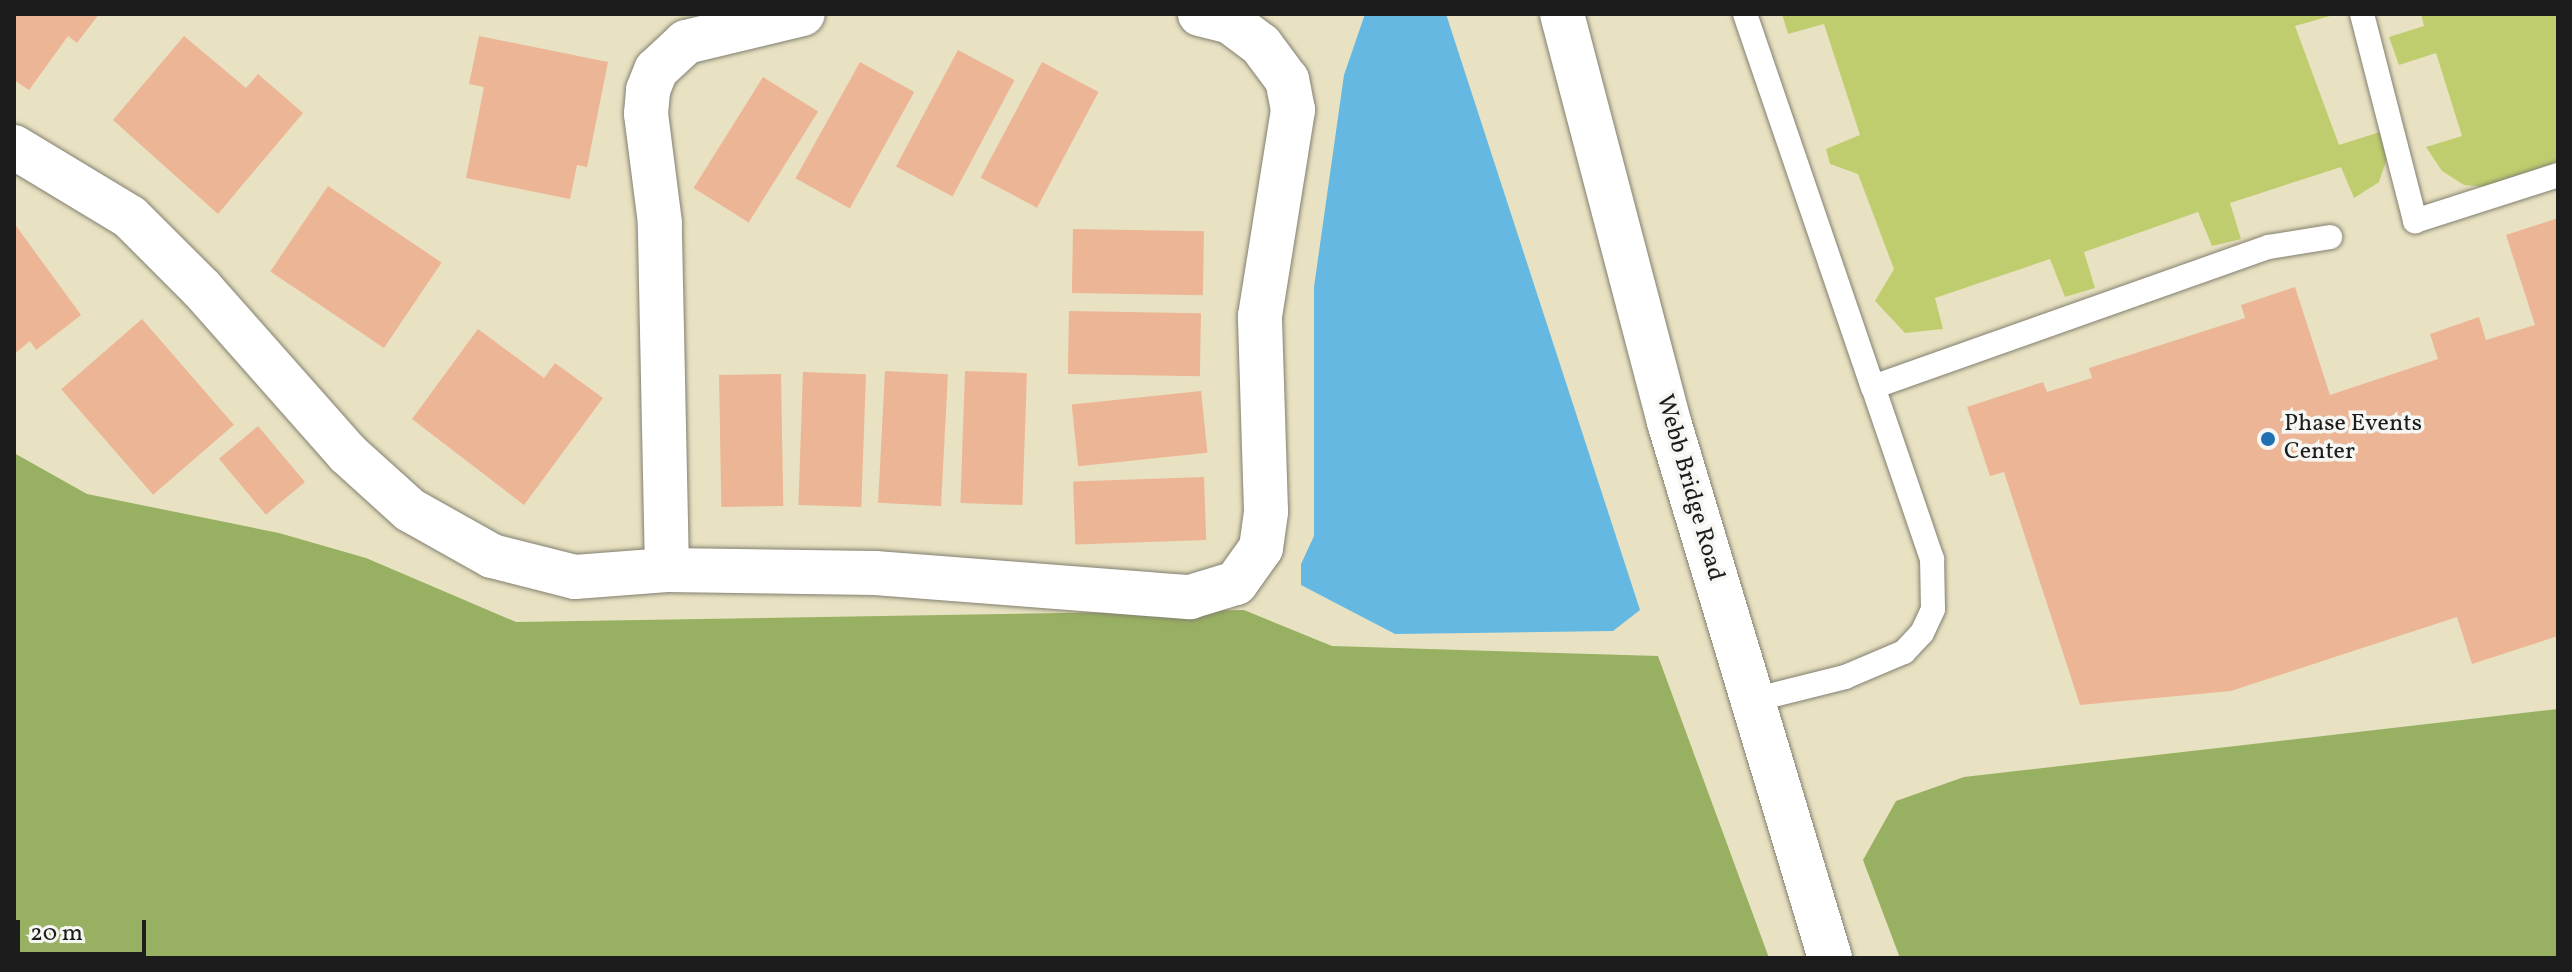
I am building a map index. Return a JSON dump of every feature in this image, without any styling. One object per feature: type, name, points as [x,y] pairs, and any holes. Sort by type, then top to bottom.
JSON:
[{"type":"street","points":[[667,570],[660,223],[646,114],[648,90],[656,70],[686,42],[803,14]]},
{"type":"street","points":[[14,147],[130,217],[202,289],[348,454],[410,510],[492,556],[575,577],[667,570],[875,573],[1190,597],[1236,583],[1261,548],[1266,511],[1260,316],[1293,110],[1287,80],[1261,45],[1231,22],[1200,14]]},
{"type":"street","name":"Webb Bridge Road","points":[[1561,17],[1669,422],[1830,958]]},
{"type":"lane","points":[[1745,14],[1932,559],[1933,609],[1922,633],[1904,652],[1845,677],[1753,700]]},
{"type":"lane","points":[[2362,14],[2415,221],[2558,175]]},
{"type":"lane","points":[[1873,387],[2269,247],[2330,237]]},
{"type":"green space","points":[[1782,14],[2337,14],[2295,26],[2339,145],[2380,132],[2388,155],[2379,182],[2354,198],[2341,167],[2230,203],[2241,239],[2212,246],[2198,212],[2084,252],[2095,288],[2065,297],[2050,259],[1935,298],[1943,329],[1905,333],[1875,301],[1894,269],[1858,174],[1830,164],[1826,149],[1860,135],[1824,24],[1788,34]]},
{"type":"green space","points":[[2421,14],[2558,14],[2558,161],[2488,187],[2464,185],[2442,171],[2426,147],[2462,136],[2436,53],[2399,65],[2389,37],[2424,26]]},
{"type":"green space","points":[[14,453],[87,494],[279,533],[366,558],[516,622],[1244,610],[1332,646],[1658,656],[1769,958],[14,958]]},
{"type":"green space","points":[[2558,709],[2558,958],[1900,958],[1863,860],[1896,801],[1964,777]]},
{"type":"water","points":[[1365,14],[1446,14],[1640,610],[1613,631],[1395,634],[1301,585],[1301,564],[1314,536],[1314,287],[1344,75]]},
{"type":"building","points":[[14,14],[99,14],[77,43],[68,36],[29,90],[14,80]]},
{"type":"building","points":[[184,36],[246,88],[258,74],[303,113],[218,214],[113,120]]},
{"type":"building","points":[[479,36],[608,62],[587,167],[577,165],[570,199],[466,178],[484,87],[469,84]]},
{"type":"building","points":[[958,50],[1015,80],[953,197],[896,167]]},
{"type":"building","points":[[860,62],[914,92],[850,208],[796,178]]},
{"type":"building","points":[[1042,62],[1099,92],[1037,208],[980,178]]},
{"type":"building","points":[[763,77],[818,111],[749,223],[694,188]]},
{"type":"building","points":[[328,186],[442,263],[384,348],[270,271]]},
{"type":"building","name":"Phase Events Center","points":[[2558,218],[2558,636],[2472,664],[2457,617],[2231,691],[2080,705],[2004,472],[1990,476],[1967,407],[2043,382],[2047,392],[2092,378],[2089,368],[2245,318],[2241,305],[2295,287],[2330,395],[2438,359],[2430,334],[2479,317],[2486,340],[2535,325],[2506,235]]},
{"type":"building","points":[[14,223],[81,315],[36,350],[30,341],[14,354]]},
{"type":"building","points":[[1073,229],[1204,231],[1203,295],[1072,293]]},
{"type":"building","points":[[1069,311],[1201,313],[1200,376],[1068,374]]},
{"type":"building","points":[[142,319],[234,425],[153,495],[61,389]]},
{"type":"building","points":[[478,329],[544,378],[555,363],[603,398],[524,505],[412,419]]},
{"type":"building","points":[[885,371],[948,374],[941,506],[878,503]]},
{"type":"building","points":[[965,371],[1027,373],[1022,505],[960,503]]},
{"type":"building","points":[[803,372],[866,374],[861,507],[798,505]]},
{"type":"building","points":[[781,374],[783,506],[721,507],[719,375]]},
{"type":"building","points":[[1201,391],[1207,453],[1078,466],[1072,405]]},
{"type":"building","points":[[258,426],[305,482],[266,515],[219,459]]},
{"type":"building","points":[[1204,477],[1206,540],[1075,545],[1073,482]]},
{"type":"place","name":"Phase Events Center","points":[[2268,439]]}]
